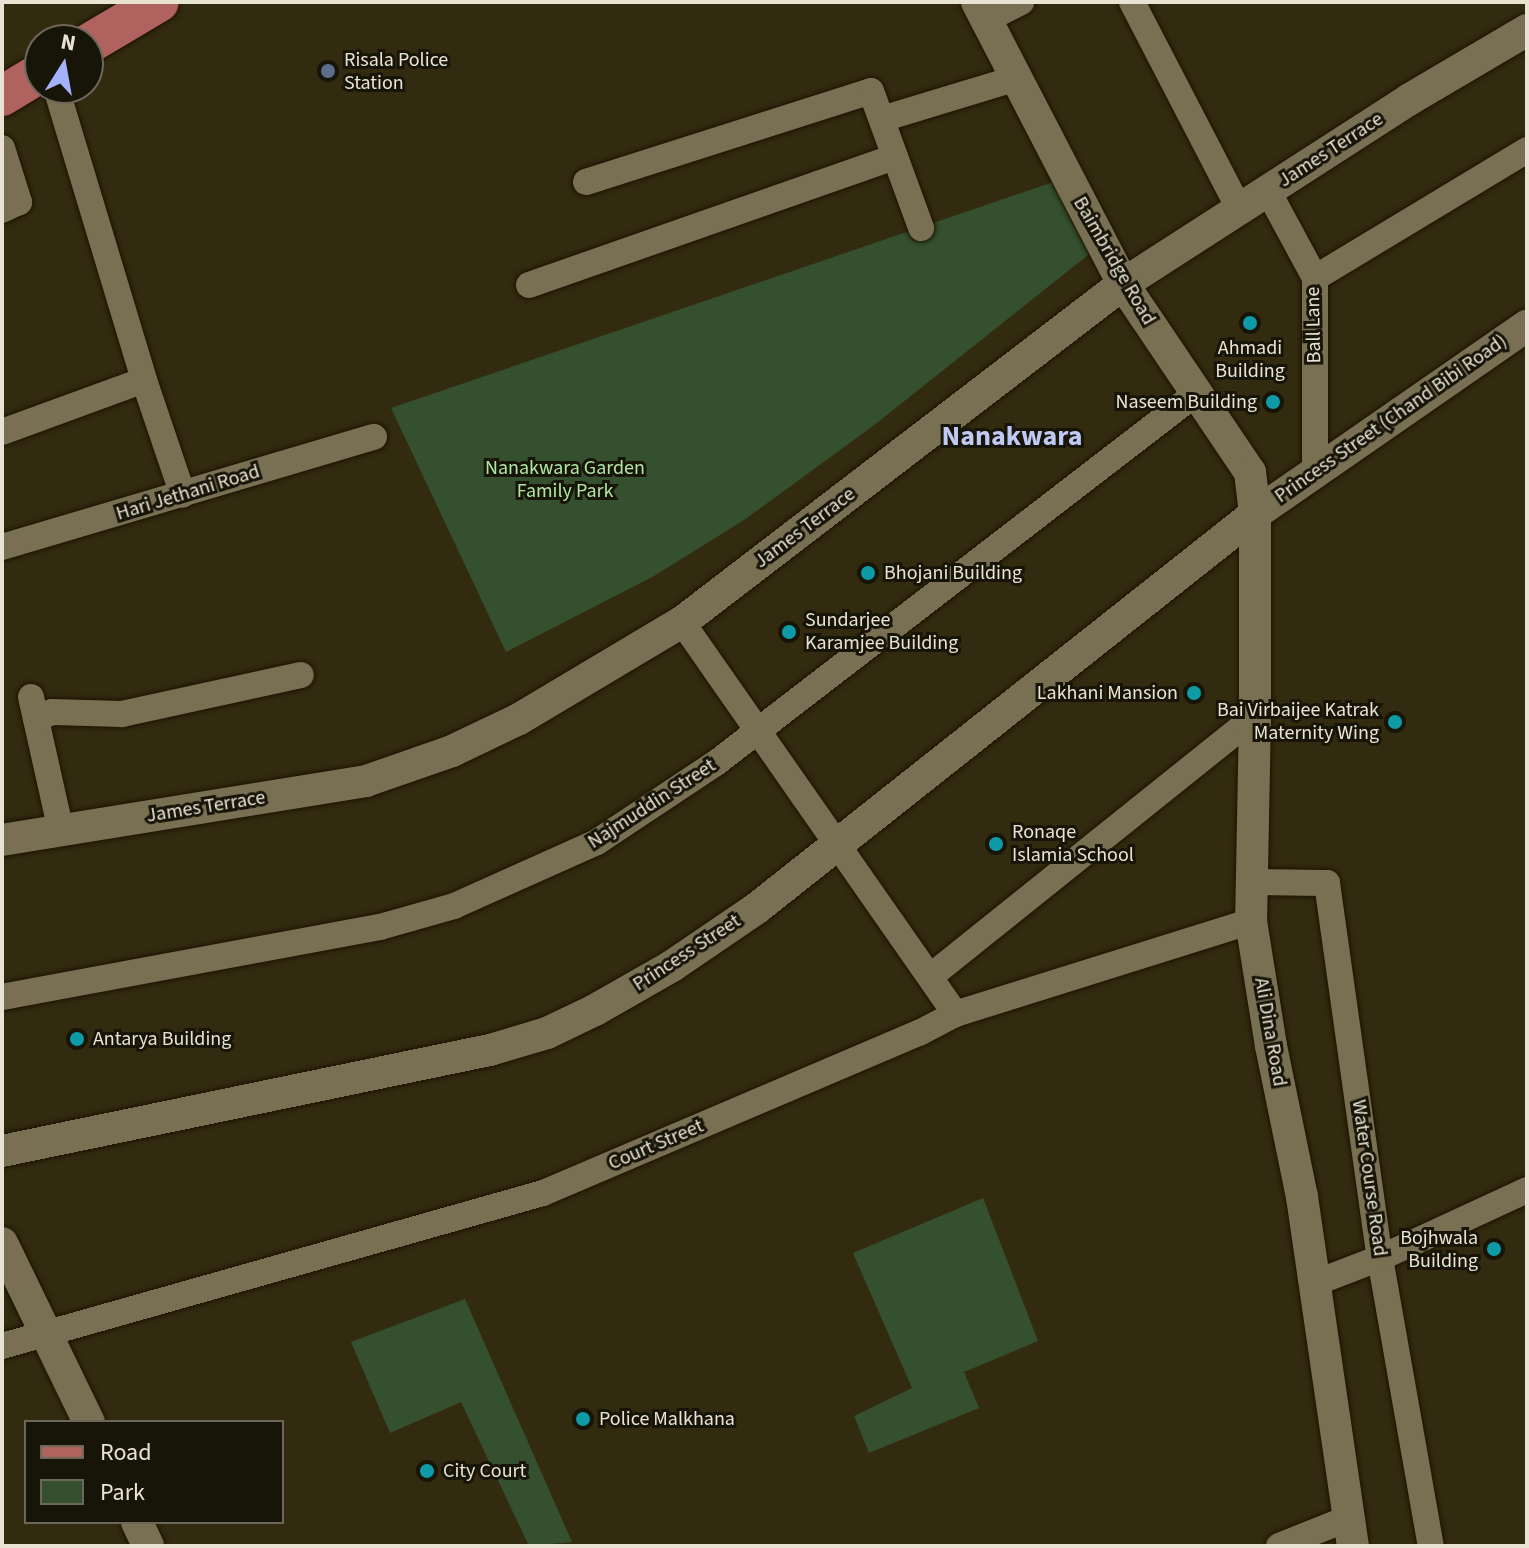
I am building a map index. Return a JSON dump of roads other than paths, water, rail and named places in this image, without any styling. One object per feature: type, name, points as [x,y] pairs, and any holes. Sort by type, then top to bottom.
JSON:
[{"type":"main road","points":[[104,35],[159,2]]},
{"type":"main road","points":[[2,96],[24,83]]},
{"type":"street","points":[[980,11],[1021,2]]},
{"type":"street","points":[[1132,2],[1240,210]]},
{"type":"street","name":"Baimbridge Road","points":[[980,11],[1123,284],[1250,472],[1255,514]]},
{"type":"street","name":"James Terrace","points":[[2,840],[366,781],[412,767],[519,719],[682,622],[1123,284],[1410,99],[1527,30]]},
{"type":"street","points":[[882,119],[1014,79]]},
{"type":"street","points":[[586,182],[871,91],[921,228]]},
{"type":"street","points":[[61,104],[144,380],[183,495]]},
{"type":"street","points":[[2,148],[19,202],[2,210]]},
{"type":"street","points":[[1315,278],[1527,150]]},
{"type":"street","points":[[529,285],[895,157]]},
{"type":"street","name":"Ball Lane","points":[[1268,191],[1315,278],[1315,470]]},
{"type":"street","name":"Princess Street (Chand Bibi Road)","points":[[1255,514],[1527,326]]},
{"type":"street","points":[[2,432],[144,380]]},
{"type":"street","name":"Najmuddin Street","points":[[2,997],[380,927],[454,906],[597,842],[716,763],[1198,392]]},
{"type":"street","name":"Hari Jethani Road","points":[[2,547],[374,437]]},
{"type":"street","name":"Ali Dina Road","points":[[1255,514],[1251,921],[1315,1283],[1351,1532]]},
{"type":"street","name":"Princess Street","points":[[2,1151],[490,1050],[547,1033],[672,966],[838,847],[1255,514]]},
{"type":"street","points":[[682,622],[955,1014]]},
{"type":"street","points":[[61,831],[34,708],[52,712],[122,714],[301,675]]},
{"type":"street","points":[[931,976],[1255,716]]},
{"type":"street","name":"Water Course Road","points":[[1251,882],[1327,883],[1380,1258],[1431,1546]]},
{"type":"street","name":"Court Street","points":[[2,1346],[543,1193],[919,1033],[955,1014],[1251,921]]},
{"type":"street","points":[[1315,1283],[1380,1258],[1527,1190]]},
{"type":"street","points":[[2,1243],[88,1420]]},
{"type":"street","points":[[138,1524],[148,1546]]},
{"type":"street","points":[[1279,1546],[1351,1532]]},
{"type":"place","name":"Risala Police Station","points":[[328,71]]},
{"type":"place","name":"Ahmadi Building","points":[[1250,323]]},
{"type":"place","name":"Naseem Building","points":[[1273,402]]},
{"type":"place","name":"Bhojani Building","points":[[868,573]]},
{"type":"place","name":"Sundarjee Karamjee Building","points":[[789,632]]},
{"type":"place","name":"Lakhani Mansion","points":[[1194,693]]},
{"type":"place","name":"Bai Virbaijee Katrak Maternity Wing","points":[[1395,722]]},
{"type":"place","name":"Ronaqe Islamia School","points":[[996,844]]},
{"type":"place","name":"Antarya Building","points":[[77,1039]]},
{"type":"place","name":"Bojhwala Building","points":[[1494,1249]]},
{"type":"place","name":"Police Malkhana","points":[[583,1419]]},
{"type":"place","name":"City Court","points":[[427,1471]]},
{"type":"district","name":"Nanakwara","points":[[1012,436]]},
{"type":"park label","name":"Nanakwara Garden Family Park","points":[[565,480]]}]
